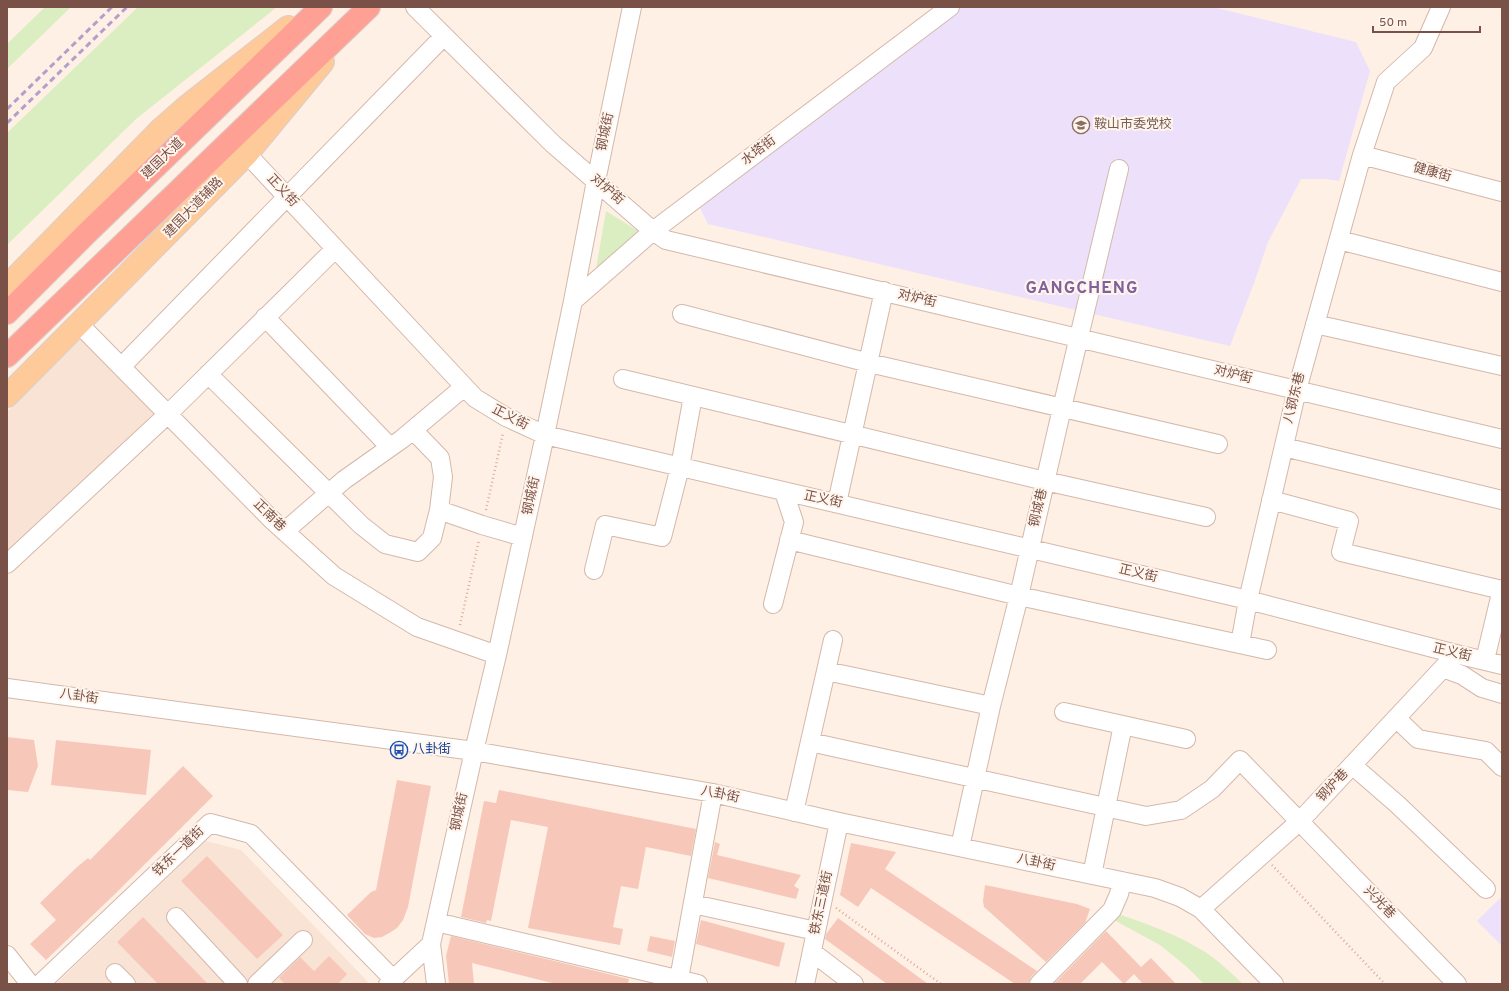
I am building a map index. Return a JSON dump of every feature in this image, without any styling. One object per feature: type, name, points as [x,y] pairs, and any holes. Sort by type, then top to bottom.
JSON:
[{"type":"highway","name":"建国大道","points":[[7,313],[88,232],[321,7]]},
{"type":"highway","points":[[7,356],[368,8]]},
{"type":"main road","points":[[7,286],[161,129],[314,7]]},
{"type":"main road","name":"建国大道辅路","points":[[7,396],[247,154],[368,8]]},
{"type":"street","name":"对炉街","points":[[416,7],[553,144],[653,231],[666,240],[1502,439]]},
{"type":"street","name":"钢城街","points":[[436,984],[431,944],[497,655],[545,435],[632,7]]},
{"type":"street","name":"水塔街","points":[[573,301],[653,231],[950,7]]},
{"type":"street","name":"八钢东巷","points":[[1240,644],[1248,600],[1297,390],[1362,155],[1386,82],[1423,48],[1441,7]]},
{"type":"street","points":[[121,367],[444,36]]},
{"type":"street","name":"正义街","points":[[247,154],[474,398],[506,417],[545,435],[1248,600],[1456,654],[1494,662]]},
{"type":"street","name":"健康街","points":[[1362,155],[1502,192]]},
{"type":"street","name":"钢城巷","points":[[960,847],[974,779],[1019,596],[1078,338],[1119,169]]},
{"type":"street","points":[[1339,240],[1502,282]]},
{"type":"street","points":[[7,564],[168,414],[335,248]]},
{"type":"street","points":[[837,503],[884,292]]},
{"type":"street","points":[[682,314],[868,364],[1218,444]]},
{"type":"street","points":[[265,318],[390,447]]},
{"type":"street","name":"正南巷","points":[[79,324],[271,519],[334,576],[416,628],[497,655]]},
{"type":"street","points":[[1315,324],[1502,366]]},
{"type":"street","points":[[208,374],[361,525],[385,544],[418,552],[432,538],[439,510],[443,476],[440,458],[413,430]]},
{"type":"street","points":[[623,378],[1045,481],[1206,517]]},
{"type":"street","points":[[285,531],[344,480],[413,430],[464,387]]},
{"type":"street","points":[[594,570],[605,525],[662,537],[680,467],[693,396]]},
{"type":"street","points":[[1284,447],[1502,500]]},
{"type":"street","points":[[773,604],[794,522],[784,492]]},
{"type":"street","points":[[1271,500],[1349,521],[1341,552],[1502,590],[1494,662]]},
{"type":"street","points":[[439,510],[523,537]]},
{"type":"street","points":[[789,540],[1019,596],[1267,650]]},
{"type":"street","points":[[794,812],[833,640]]},
{"type":"street","name":"钢炉巷","points":[[1201,909],[1300,821],[1456,654]]},
{"type":"street","points":[[1443,668],[1462,675],[1482,688],[1502,694]]},
{"type":"street","points":[[826,671],[992,706]]},
{"type":"street","name":"八卦街","points":[[7,688],[474,751],[713,793],[839,822],[1155,888],[1180,897],[1201,909],[1274,984]]},
{"type":"street","points":[[1064,712],[1186,739]]},
{"type":"street","points":[[1396,718],[1418,738],[1486,751],[1502,767]]},
{"type":"street","points":[[1092,875],[1123,725]]},
{"type":"street","points":[[810,742],[1105,807]]},
{"type":"street","name":"兴光巷","points":[[1105,807],[1146,816],[1181,810],[1212,788],[1240,760],[1457,984]]},
{"type":"street","points":[[1352,765],[1397,804],[1486,889]]},
{"type":"street","points":[[679,979],[713,793]]},
{"type":"street","name":"铁东三道街","points":[[805,984],[839,822]]},
{"type":"street","name":"铁东一道街","points":[[40,984],[210,823],[251,834],[391,982]]},
{"type":"street","points":[[1039,984],[1112,910],[1119,894],[1122,881]]},
{"type":"street","points":[[693,904],[816,931]]},
{"type":"street","points":[[176,917],[238,984]]},
{"type":"street","points":[[436,922],[698,984]]},
{"type":"street","points":[[257,984],[303,940]]},
{"type":"street","points":[[391,982],[431,944]]},
{"type":"street","points":[[812,952],[854,984]]},
{"type":"street","points":[[7,955],[30,984]]},
{"type":"path","points":[[1262,855],[1385,984]]},
{"type":"path","points":[[823,899],[942,984]]},
{"type":"shaded area","name":"鞍山市委党校","points":[[958,7],[1213,7],[1356,42],[1370,71],[1339,181],[1326,179],[1301,179],[1268,242],[1230,346],[708,224],[700,208]]},
{"type":"shaded area","points":[[81,338],[155,412],[7,557],[7,412]]},
{"type":"shaded area","points":[[206,841],[241,850],[368,982],[366,984],[56,984]]},
{"type":"shaded area","points":[[1502,896],[1502,946],[1477,921]]},
{"type":"green space","points":[[45,7],[71,7],[7,69],[7,44]]},
{"type":"green space","points":[[138,7],[277,7],[136,119],[7,245],[7,133]]},
{"type":"green space","points":[[606,211],[638,231],[596,269]]},
{"type":"green space","points":[[1115,913],[1159,929],[1190,943],[1223,965],[1243,984],[1204,984],[1187,967],[1160,945],[1112,919]]},
{"type":"building","points":[[7,737],[34,740],[38,766],[28,792],[7,790]]},
{"type":"building","points":[[56,740],[151,750],[146,795],[51,785]]},
{"type":"building","points":[[183,766],[213,796],[115,894],[46,960],[30,944],[56,920],[40,903],[76,868],[88,858],[90,860]]},
{"type":"building","points":[[397,780],[431,786],[408,907],[403,920],[397,928],[382,937],[374,938],[365,934],[347,915],[371,892],[376,890]]},
{"type":"building","points":[[499,790],[696,829],[691,856],[646,847],[638,889],[621,886],[613,927],[623,929],[620,945],[528,928],[548,827],[511,820],[491,921],[487,920],[486,923],[461,917],[484,801],[496,803]]},
{"type":"building","points":[[715,842],[720,844],[717,855],[801,875],[794,886],[799,889],[796,899],[708,878]]},
{"type":"building","points":[[851,843],[896,852],[885,869],[1037,971],[1031,977],[1029,984],[1015,984],[871,888],[858,907],[840,895]]},
{"type":"building","points":[[207,856],[283,935],[257,959],[181,881]]},
{"type":"building","points":[[985,885],[1077,904],[1090,909],[1085,923],[1046,962],[984,907],[983,901]]},
{"type":"building","points":[[143,917],[208,984],[158,984],[117,942]]},
{"type":"building","points":[[838,918],[928,984],[887,984],[825,939],[826,934]]},
{"type":"building","points":[[701,920],[785,943],[779,967],[696,944]]},
{"type":"building","points":[[1106,931],[1141,967],[1151,958],[1176,984],[1143,984],[1134,974],[1124,984],[1102,962],[1080,984],[1054,984]]},
{"type":"building","points":[[451,936],[629,979],[628,984],[556,984],[472,963],[474,984],[449,984],[446,956]]},
{"type":"building","points":[[650,936],[675,941],[672,957],[647,951]]},
{"type":"building","points":[[329,956],[347,974],[338,984],[285,984],[279,978],[300,957],[314,971]]},
{"type":"railway","points":[[7,109],[112,7]]},
{"type":"railway","points":[[7,123],[127,7]]},
{"type":"place","name":"鞍山市委党校","points":[[1081,125]]},
{"type":"place","name":"八卦街","points":[[399,750]]},
{"type":"district","name":"GANGCHENG","points":[[1082,289]]}]
